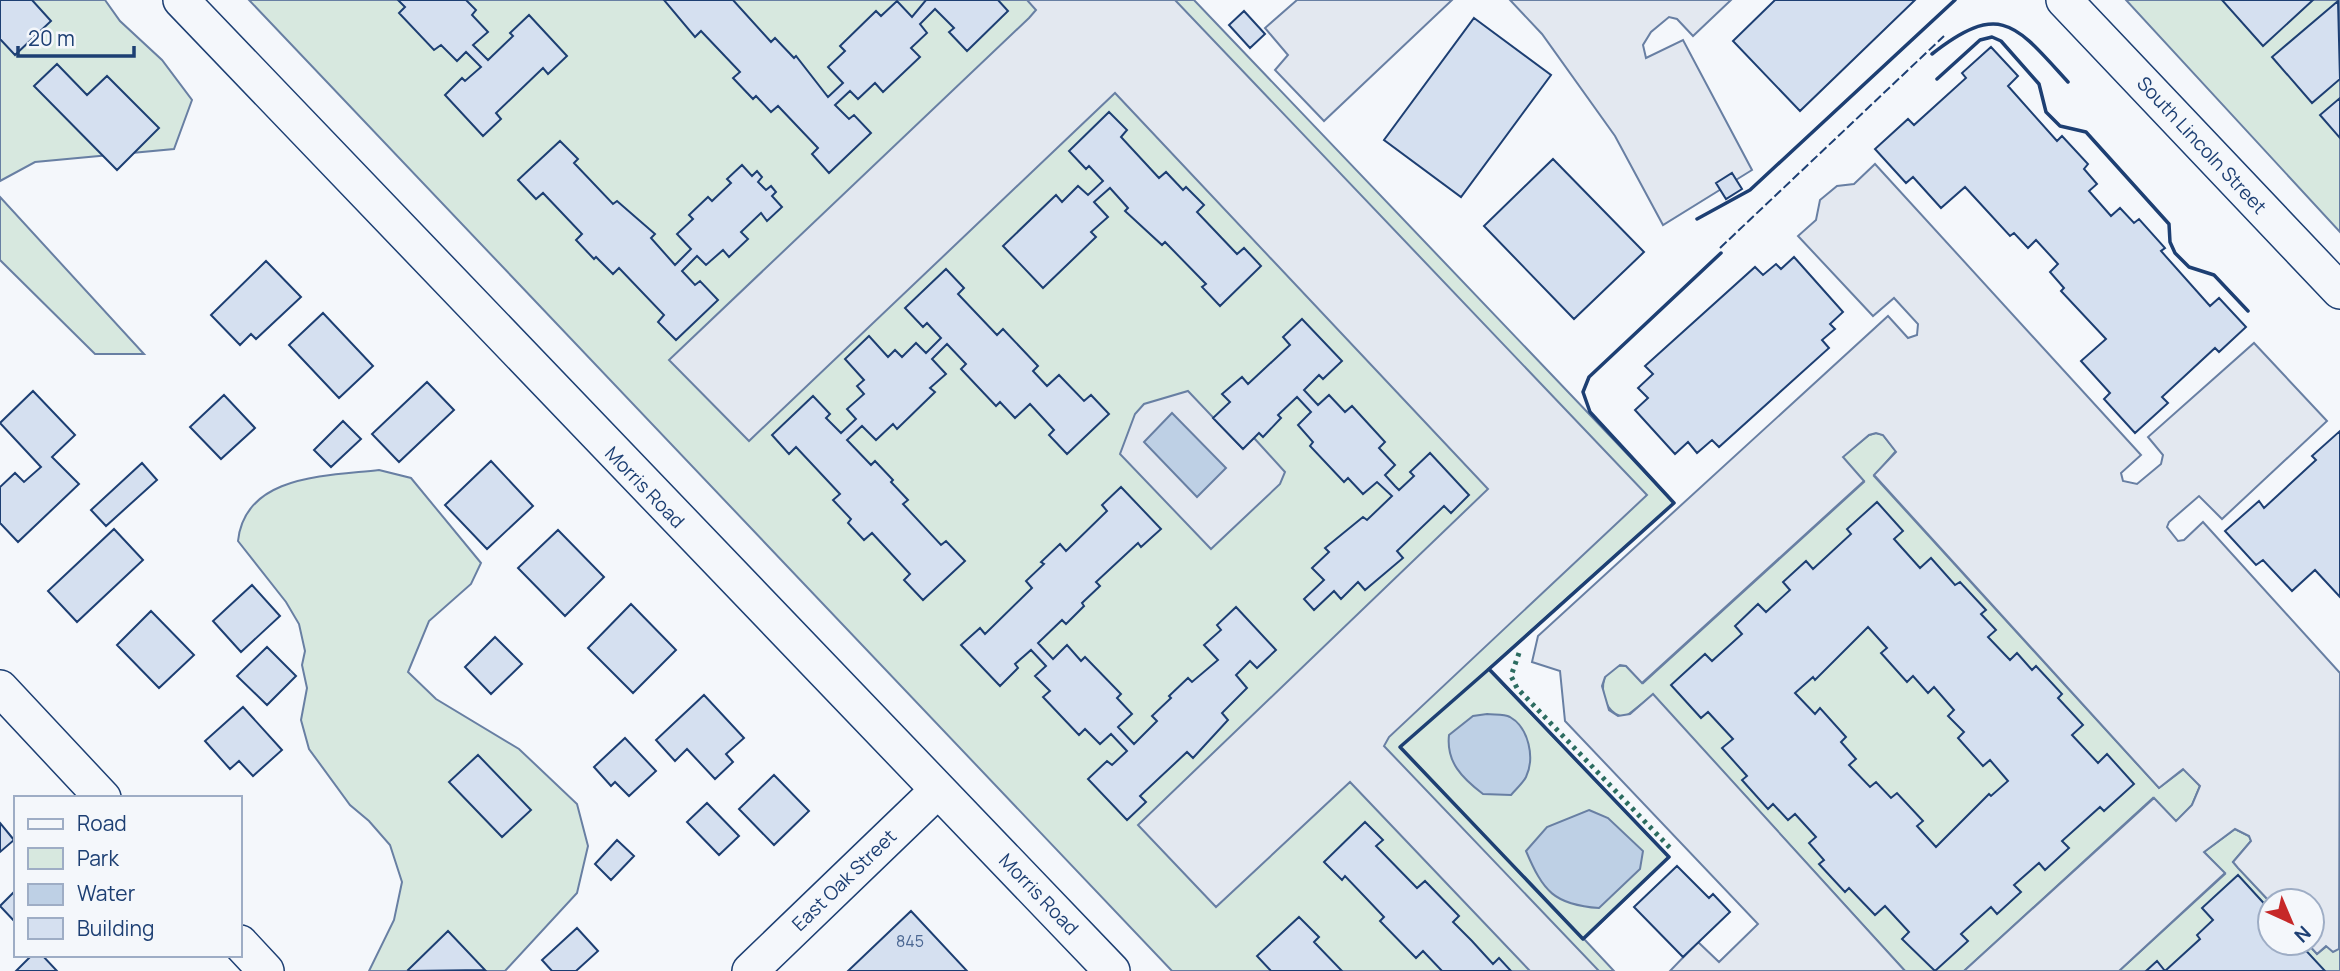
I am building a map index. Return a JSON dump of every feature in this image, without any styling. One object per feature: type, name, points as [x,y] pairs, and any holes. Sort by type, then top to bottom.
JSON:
[{"type":"street","name":"Morris Road","points":[[181,0],[1112,971]]},
{"type":"street","name":"South Lincoln Street","points":[[2064,0],[2340,291]]},
{"type":"street","points":[[0,688],[101,796]]},
{"type":"street","name":"East Oak Street","points":[[750,971],[938,790]]},
{"type":"street","points":[[242,945],[266,971]]},
{"type":"green space","points":[[0,0],[105,0],[120,21],[162,60],[192,100],[174,149],[35,162],[0,181]]},
{"type":"green space","points":[[249,0],[1194,0],[1674,503],[1488,669],[1669,857],[1584,939],[1614,971],[1172,971]]},
{"type":"green space","points":[[2126,0],[2340,0],[2340,232]]},
{"type":"green space","points":[[0,197],[144,354],[95,354],[0,260]]},
{"type":"green space","points":[[1869,435],[1883,435],[1896,451],[1874,476],[2159,788],[2184,769],[2200,786],[2192,805],[2176,822],[2153,798],[1964,971],[1905,971],[1653,695],[1625,717],[1615,714],[1604,698],[1604,679],[1609,671],[1626,666],[1643,683],[1864,482],[1842,457]]},
{"type":"green space","points":[[379,470],[411,478],[481,563],[471,584],[429,621],[408,672],[436,699],[519,749],[577,804],[588,846],[577,893],[505,971],[369,971],[394,920],[402,882],[390,845],[369,821],[350,805],[309,749],[301,720],[307,688],[302,665],[305,651],[299,624],[286,602],[238,541],[244,519],[256,502],[272,491],[314,477]]},
{"type":"green space","points":[[2235,829],[2249,836],[2251,841],[2233,862],[2256,887],[2256,957],[2326,957],[2327,946],[2340,948],[2340,971],[2119,971],[2225,874],[2204,852]]},
{"type":"shaded area","points":[[1027,0],[1175,0],[1647,495],[1389,737],[1384,746],[1599,971],[1530,971],[1350,782],[1216,907],[1138,825],[1488,489],[1115,93],[749,441],[669,360],[1029,18],[1036,10]]},
{"type":"shaded area","points":[[1297,0],[1452,0],[1324,121],[1275,70],[1288,55],[1265,28]]},
{"type":"shaded area","points":[[1510,0],[1731,0],[1693,36],[1677,19],[1669,17],[1651,32],[1643,45],[1646,58],[1683,40],[1752,170],[1663,225],[1615,136],[1542,34]]},
{"type":"shaded area","points":[[1875,164],[2141,455],[2121,473],[2123,481],[2137,484],[2161,464],[2163,455],[2148,437],[2254,343],[2327,421],[2222,519],[2199,496],[2169,522],[2167,527],[2178,541],[2184,540],[2203,522],[2340,673],[2339,949],[2333,952],[2326,946],[2326,887],[2256,887],[2233,862],[2251,841],[2249,836],[2235,829],[2204,852],[2225,873],[2119,971],[1964,971],[2154,798],[2176,821],[2192,805],[2200,786],[2183,769],[2159,788],[1874,475],[1896,452],[1883,435],[1876,433],[1869,435],[1843,457],[1864,481],[1642,683],[1626,666],[1620,665],[1605,677],[1602,686],[1609,710],[1618,716],[1630,714],[1653,694],[1905,971],[1670,971],[1698,942],[1719,962],[1758,924],[1565,721],[1560,671],[1532,662],[1538,636],[1888,316],[1908,338],[1917,335],[1918,324],[1894,298],[1873,316],[1798,236],[1816,220],[1820,200],[1837,186],[1854,184]]},
{"type":"shaded area","points":[[1188,391],[1242,448],[1254,438],[1285,472],[1280,484],[1211,549],[1120,454],[1135,414],[1144,404]]},
{"type":"water","points":[[1172,413],[1226,468],[1197,497],[1144,442]]},
{"type":"water","points":[[1487,714],[1510,717],[1517,722],[1526,736],[1530,753],[1529,769],[1525,779],[1511,795],[1483,794],[1457,769],[1450,753],[1449,735],[1473,716]]},
{"type":"water","points":[[1589,810],[1608,818],[1643,851],[1640,869],[1599,908],[1571,903],[1552,893],[1538,876],[1526,851],[1547,827]]},
{"type":"building","points":[[0,0],[32,0],[51,21],[15,55],[0,39]]},
{"type":"building","points":[[398,0],[466,0],[476,10],[472,15],[488,32],[473,45],[488,60],[513,36],[510,33],[529,15],[567,56],[548,74],[543,68],[496,113],[501,119],[483,136],[445,95],[462,78],[465,81],[481,67],[466,52],[457,61],[441,45],[434,50],[399,13],[405,7]]},
{"type":"building","points":[[664,0],[733,0],[771,42],[775,38],[794,58],[796,56],[828,97],[843,83],[828,67],[845,51],[840,46],[876,11],[881,16],[897,1],[912,17],[926,0],[998,0],[1008,11],[967,51],[949,32],[954,28],[935,9],[920,24],[927,33],[911,48],[920,57],[883,92],[875,83],[858,99],[850,91],[835,105],[849,119],[854,115],[871,133],[829,173],[812,154],[818,148],[778,106],[771,112],[756,96],[753,99],[733,78],[740,72],[701,31],[695,37]]},
{"type":"building","points":[[1775,0],[1915,0],[1800,111],[1733,41]]},
{"type":"building","points":[[2222,0],[2313,0],[2263,46]]},
{"type":"building","points":[[2338,1],[2340,79],[2312,103],[2272,57]]},
{"type":"building","points":[[1244,11],[1265,34],[1250,48],[1229,25]]},
{"type":"building","points":[[1474,18],[1551,75],[1461,197],[1384,140]]},
{"type":"building","points":[[1991,47],[2018,76],[2008,86],[2057,141],[2062,136],[2088,164],[2084,169],[2097,184],[2089,191],[2111,216],[2120,208],[2134,223],[2139,219],[2165,248],[2161,251],[2210,306],[2219,298],[2246,327],[2219,352],[2215,348],[2162,397],[2168,403],[2135,433],[2104,399],[2110,393],[2081,361],[2106,339],[2061,291],[2064,288],[2050,272],[2058,264],[2036,240],[2028,248],[2014,233],[2010,236],[1965,187],[1941,208],[1913,177],[1906,183],[1875,149],[1908,119],[1914,125],[1966,78],[1962,73]]},
{"type":"building","points":[[57,64],[87,95],[107,76],[159,128],[117,170],[34,86]]},
{"type":"building","points":[[2340,98],[2340,138],[2320,115]]},
{"type":"building","points":[[1109,112],[1127,130],[1121,137],[1159,178],[1166,172],[1183,190],[1186,187],[1204,205],[1197,212],[1237,254],[1244,248],[1261,266],[1220,306],[1202,287],[1206,284],[1165,242],[1162,245],[1125,211],[1128,208],[1110,188],[1094,202],[1108,217],[1091,232],[1096,237],[1043,288],[1003,246],[1056,195],[1062,202],[1078,186],[1088,195],[1103,181],[1089,166],[1086,169],[1069,151]]},
{"type":"building","points":[[560,141],[578,159],[574,163],[613,204],[617,201],[655,234],[651,238],[675,265],[691,249],[677,234],[693,219],[689,215],[708,197],[712,201],[731,183],[727,179],[742,165],[752,176],[757,171],[762,177],[758,182],[766,190],[771,186],[776,192],[772,196],[782,207],[767,221],[761,213],[741,232],[748,239],[729,257],[723,250],[706,265],[697,256],[682,271],[695,285],[700,281],[718,300],[676,340],[658,322],[664,315],[619,268],[613,274],[596,257],[594,259],[576,240],[582,234],[543,193],[536,199],[518,180]]},
{"type":"building","points":[[1553,159],[1644,252],[1574,319],[1484,226]]},
{"type":"building","points":[[1732,173],[1742,189],[1726,199],[1716,183]]},
{"type":"building","points":[[1794,257],[1843,312],[1830,324],[1835,329],[1822,340],[1829,348],[1719,447],[1712,440],[1697,453],[1688,442],[1675,454],[1635,410],[1648,398],[1638,388],[1653,374],[1645,366],[1755,267],[1763,275],[1776,264],[1781,269]]},
{"type":"building","points":[[266,261],[301,297],[256,339],[251,334],[240,345],[211,315]]},
{"type":"building","points":[[946,269],[964,288],[958,294],[997,335],[1003,329],[1038,366],[1033,371],[1047,386],[1059,375],[1084,401],[1091,395],[1109,414],[1067,454],[1049,435],[1054,430],[1030,404],[1015,418],[1000,402],[996,406],[961,369],[966,364],[947,344],[932,359],[946,374],[930,388],[935,392],[897,429],[893,424],[876,440],[862,426],[847,440],[871,465],[875,461],[893,480],[891,482],[908,500],[903,504],[941,545],[946,541],[965,561],[923,600],[904,580],[910,574],[872,533],[864,540],[848,523],[851,519],[833,500],[840,494],[796,447],[789,454],[772,435],[813,396],[830,414],[826,418],[841,433],[856,419],[847,409],[864,394],[857,386],[864,380],[845,359],[869,336],[888,357],[895,350],[902,357],[916,343],[926,353],[941,338],[927,323],[923,327],[905,308]]},
{"type":"building","points":[[323,313],[373,366],[339,398],[289,345]]},
{"type":"building","points":[[1302,319],[1342,361],[1323,379],[1319,375],[1304,390],[1318,405],[1329,395],[1345,412],[1352,406],[1385,442],[1379,448],[1395,465],[1385,475],[1399,490],[1414,476],[1410,472],[1430,453],[1469,495],[1451,513],[1444,506],[1397,551],[1403,558],[1365,590],[1358,582],[1341,599],[1334,591],[1314,610],[1304,599],[1324,580],[1312,568],[1329,552],[1325,548],[1363,517],[1367,520],[1392,496],[1377,482],[1363,494],[1348,478],[1344,482],[1310,446],[1313,442],[1298,425],[1311,412],[1297,397],[1278,415],[1281,418],[1263,437],[1259,433],[1243,449],[1213,418],[1230,402],[1222,394],[1242,377],[1248,384],[1290,345],[1283,337]]},
{"type":"building","points":[[427,382],[454,410],[399,462],[372,434]]},
{"type":"building","points":[[33,391],[75,435],[52,457],[79,484],[18,542],[0,523],[0,487],[15,473],[24,482],[41,467],[0,423]]},
{"type":"building","points":[[224,395],[255,428],[221,459],[190,427]]},
{"type":"building","points":[[343,421],[361,439],[331,467],[314,450]]},
{"type":"building","points":[[2340,431],[2340,597],[2315,570],[2292,591],[2263,560],[2256,565],[2225,531],[2259,501],[2264,508],[2316,460],[2312,456]]},
{"type":"building","points":[[491,461],[533,506],[487,549],[445,505]]},
{"type":"building","points":[[142,463],[157,480],[106,526],[91,510]]},
{"type":"building","points":[[1121,487],[1161,529],[1141,547],[1138,543],[1096,582],[1100,586],[1066,624],[1062,620],[1038,643],[1053,659],[1067,645],[1081,661],[1085,657],[1121,694],[1117,698],[1132,714],[1118,727],[1134,744],[1157,721],[1152,716],[1171,698],[1169,696],[1188,678],[1192,682],[1218,660],[1204,645],[1221,630],[1217,625],[1236,607],[1276,650],[1257,668],[1250,661],[1236,675],[1247,688],[1222,713],[1228,720],[1193,758],[1187,752],[1140,796],[1146,802],[1127,820],[1088,779],[1107,761],[1112,765],[1127,751],[1111,734],[1100,744],[1085,729],[1079,735],[1043,697],[1050,691],[1035,676],[1046,666],[1031,650],[1015,664],[1018,668],[1000,686],[961,645],[980,628],[985,634],[1032,588],[1026,581],[1044,564],[1041,562],[1060,544],[1066,551],[1107,511],[1102,505]]},
{"type":"building","points":[[1877,502],[1903,531],[1894,539],[1920,568],[1931,558],[1955,585],[1960,582],[1986,610],[1981,614],[1996,630],[1988,637],[2010,660],[2017,653],[2032,670],[2036,666],[2062,694],[2058,698],[2083,725],[2072,735],[2098,763],[2107,754],[2134,784],[2104,811],[2100,807],[2062,841],[2069,848],[2045,870],[2039,863],[2014,885],[2021,892],[1997,914],[1991,907],[1961,934],[1968,941],[1935,971],[1902,939],[1909,932],[1885,906],[1875,915],[1849,888],[1845,892],[1819,864],[1824,860],[1809,843],[1816,837],[1795,814],[1788,820],[1773,804],[1768,809],[1742,780],[1747,776],[1722,748],[1733,739],[1708,712],[1701,718],[1671,685],[1705,654],[1712,661],[1742,634],[1735,626],[1758,604],[1766,612],[1790,590],[1783,582],[1806,561],[1813,569],[1851,534],[1847,529]],"holes":[[[1868,627],[1887,648],[1881,653],[1907,682],[1913,676],[1928,693],[1934,687],[1954,710],[1948,716],[1964,732],[1958,738],[1983,766],[1990,760],[2008,781],[1991,796],[1989,794],[1936,847],[1917,826],[1923,821],[1897,793],[1891,798],[1876,782],[1870,787],[1849,765],[1856,759],[1841,742],[1846,737],[1820,708],[1815,714],[1795,693],[1813,677],[1815,680]]]},
{"type":"building","points":[[114,529],[143,560],[77,622],[48,591]]},
{"type":"building","points":[[558,530],[604,577],[565,616],[518,568]]},
{"type":"building","points":[[252,585],[280,616],[241,652],[213,621]]},
{"type":"building","points":[[631,604],[676,650],[633,693],[588,648]]},
{"type":"building","points":[[151,611],[194,655],[159,688],[117,645]]},
{"type":"building","points":[[495,637],[522,664],[491,694],[465,667]]},
{"type":"building","points":[[267,647],[296,676],[267,705],[237,676]]},
{"type":"building","points":[[704,695],[744,738],[726,754],[733,762],[715,779],[687,749],[675,761],[656,740]]},
{"type":"building","points":[[243,707],[282,750],[253,776],[239,761],[230,769],[205,741]]},
{"type":"building","points":[[625,738],[656,771],[629,796],[615,782],[611,786],[594,767]]},
{"type":"building","points":[[478,755],[531,810],[502,837],[449,782]]},
{"type":"building","points":[[774,775],[809,811],[774,845],[739,809]]},
{"type":"building","points":[[707,803],[739,836],[719,855],[687,822]]},
{"type":"building","points":[[1365,822],[1383,840],[1376,846],[1417,888],[1425,881],[1459,916],[1453,922],[1493,964],[1499,958],[1511,971],[1442,971],[1423,951],[1416,958],[1380,921],[1384,917],[1345,876],[1342,880],[1324,862]]},
{"type":"building","points":[[0,823],[14,840],[0,852]]},
{"type":"building","points":[[617,840],[634,856],[611,880],[595,864]]},
{"type":"building","points":[[1677,866],[1709,898],[1713,894],[1730,912],[1683,957],[1634,907]]},
{"type":"building","points":[[2238,875],[2256,895],[2256,957],[2312,957],[2325,971],[2165,971],[2200,939],[2197,935],[2213,920],[2202,908]]},
{"type":"building","points":[[14,892],[14,921],[0,906]]},
{"type":"building","points":[[911,911],[967,971],[848,971]]},
{"type":"building","points":[[1299,917],[1319,937],[1314,942],[1342,971],[1271,971],[1257,956]]},
{"type":"building","points":[[577,928],[598,951],[576,971],[552,971],[542,960]]},
{"type":"building","points":[[448,931],[485,970],[408,970]]},
{"type":"building","points":[[30,957],[44,957],[57,971],[16,971]]},
{"type":"building","points":[[2157,961],[2165,971],[2146,971]]},
{"type":"hedge","points":[[1519,653],[1511,676],[1517,688],[1673,851]]},
{"type":"fence","points":[[1720,248],[1944,36]]},
{"type":"wall","points":[[1697,219],[1750,190],[1955,0]]},
{"type":"wall","points":[[1932,54],[1956,37],[1975,28],[1992,24],[2006,26],[2035,46],[2068,82]]},
{"type":"wall","points":[[1937,79],[1980,40],[1992,37],[2001,41],[2039,84],[2046,112],[2060,126],[2086,132],[2169,224],[2170,242],[2175,253],[2189,267],[2214,275],[2248,311]]},
{"type":"wall","points":[[1489,669],[1400,747],[1583,939],[1669,857],[1489,669],[1674,503],[1590,412],[1583,392],[1589,377],[1721,253]]}]
